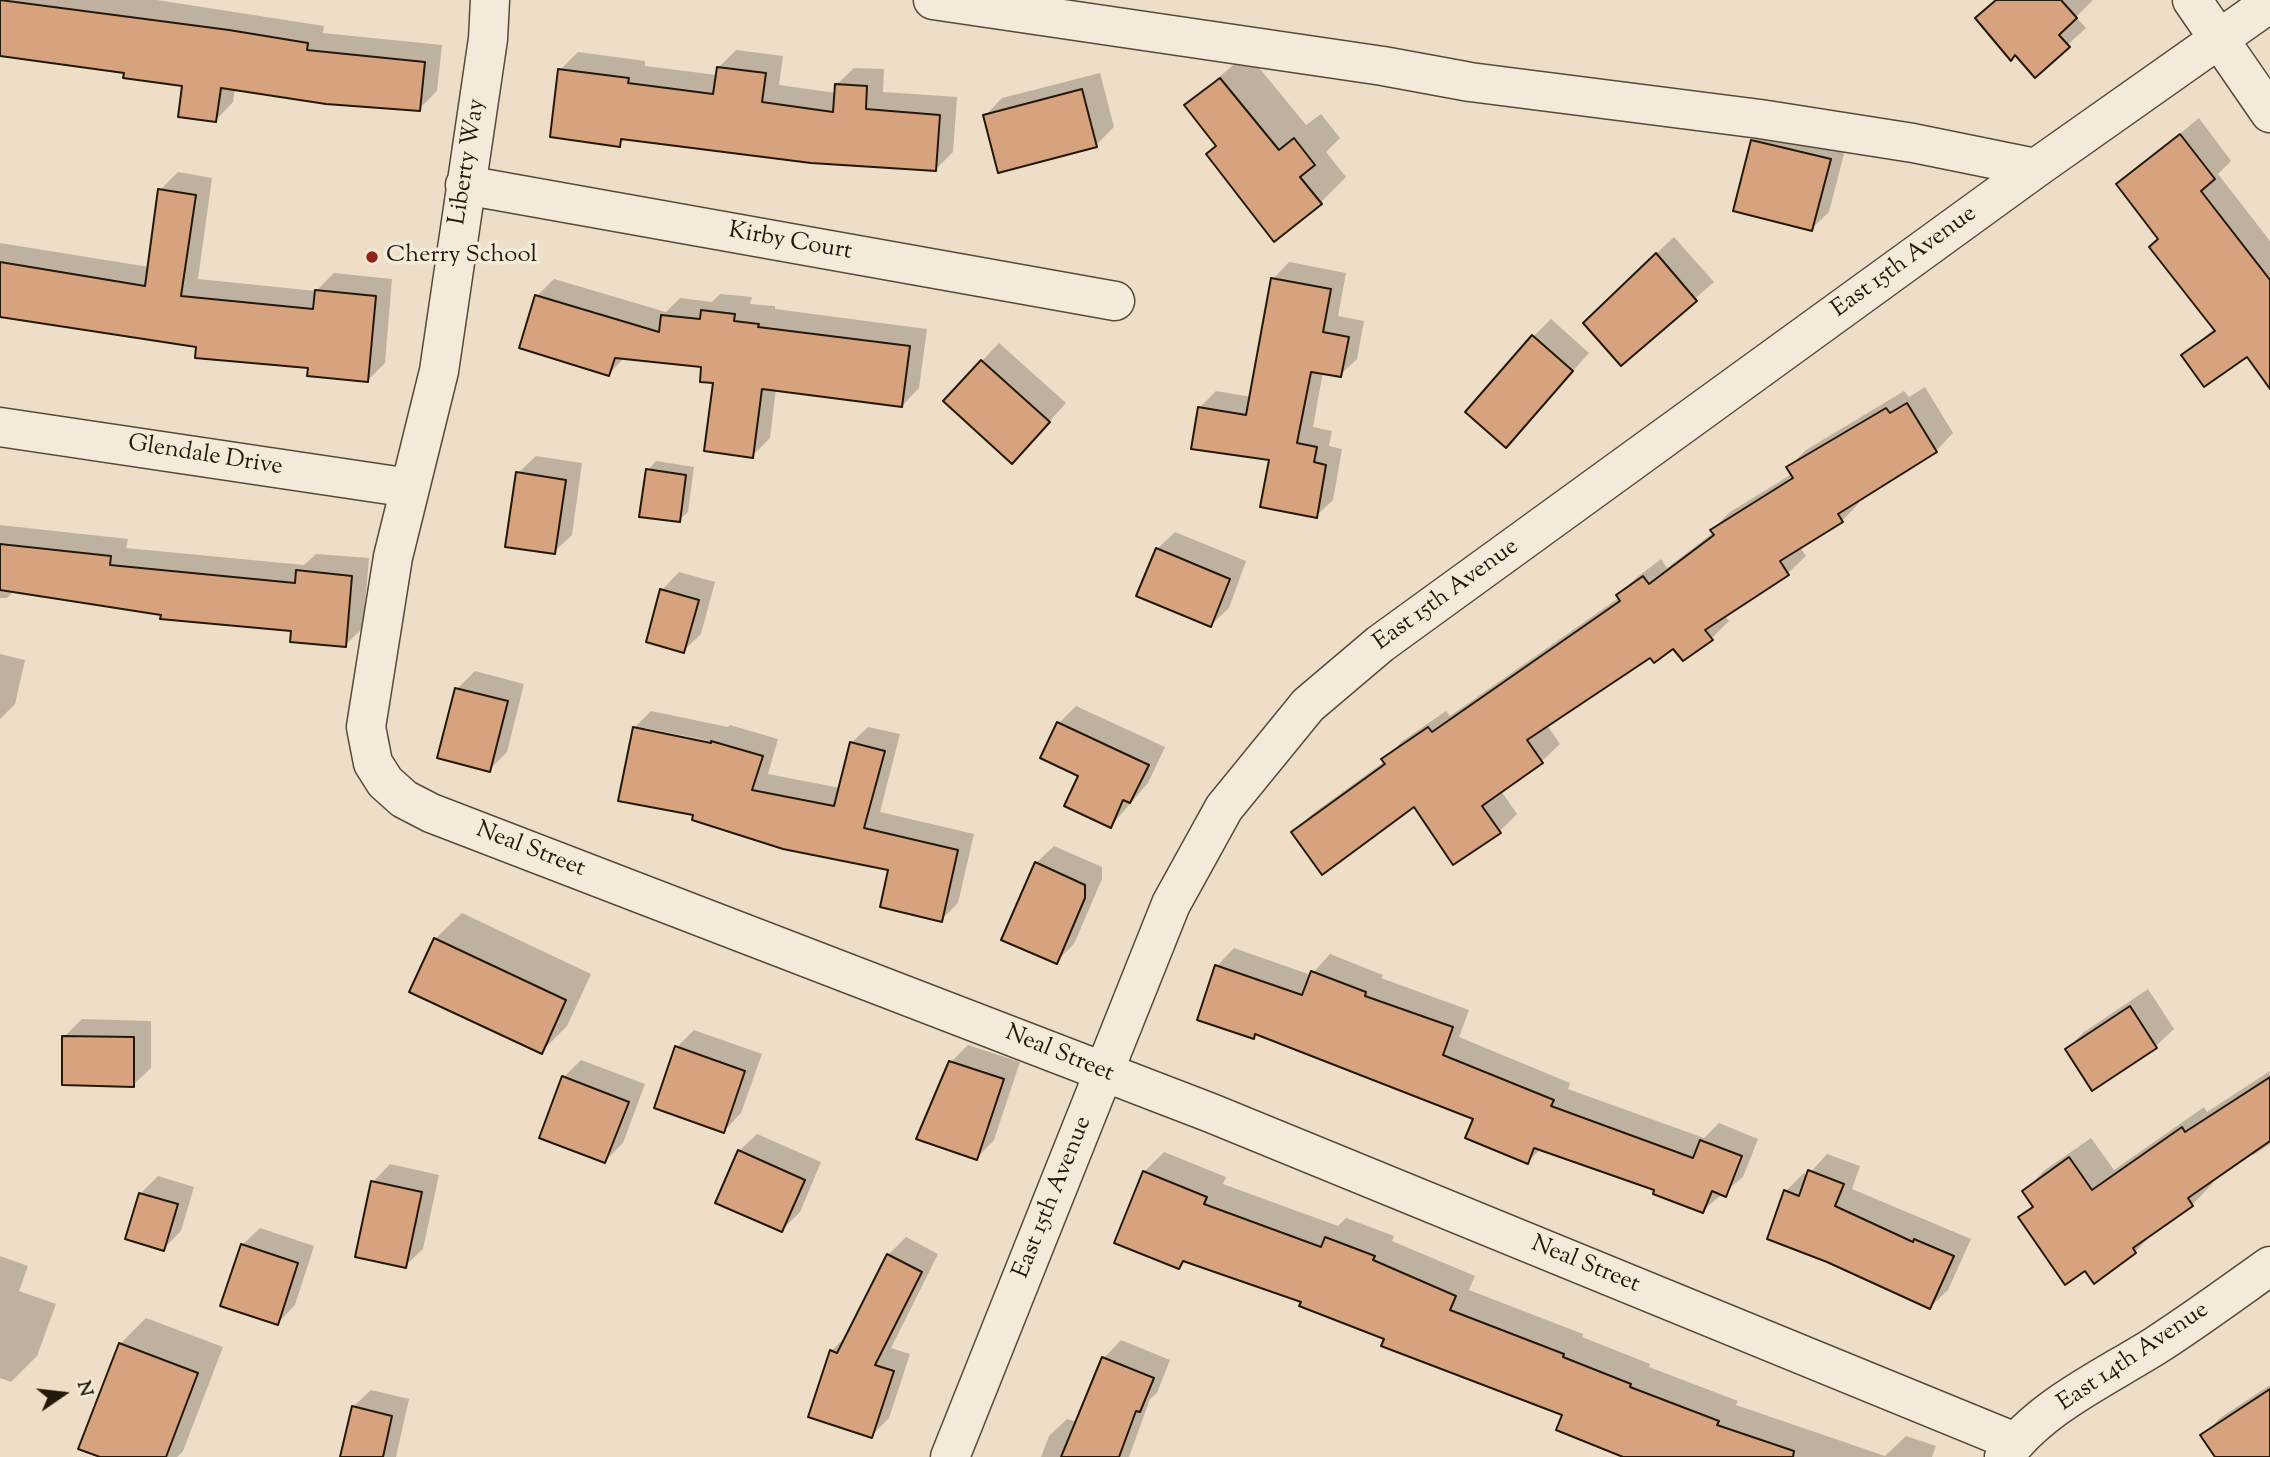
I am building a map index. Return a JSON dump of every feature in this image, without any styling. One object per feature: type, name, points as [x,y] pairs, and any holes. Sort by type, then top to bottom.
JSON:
[{"type":"street","name":"Liberty Way","points":[[410,488],[439,371],[488,38],[490,0]]},
{"type":"street","points":[[933,0],[1356,61],[1470,82],[1760,119],[1913,143],[2036,168]]},
{"type":"street","points":[[2192,0],[2270,113]]},
{"type":"street","name":"East 15th Avenue","points":[[950,1457],[1171,904],[1217,820],[1308,705],[1380,644],[2036,168],[2270,3]]},
{"type":"street","name":"Kirby Court","points":[[465,185],[1115,301]]},
{"type":"street","name":"Glendale Drive","points":[[0,427],[410,488]]},
{"type":"street","name":"Neal Street","points":[[410,488],[393,557],[366,727],[373,763],[395,791],[431,813],[848,971],[1104,1074],[1211,1113],[2010,1450]]},
{"type":"street","name":"East 14th Avenue","points":[[2010,1450],[2065,1402],[2158,1343],[2270,1266]]},
{"type":"building","points":[[0,0],[229,30],[308,43],[307,50],[425,62],[420,111],[326,104],[221,88],[216,122],[178,117],[182,86],[123,78],[124,73],[0,56]]},
{"type":"building","points":[[1996,0],[2061,0],[2077,18],[2059,35],[2070,47],[2035,78],[2015,55],[2011,61],[1975,18]]},
{"type":"building","points":[[717,67],[766,73],[762,102],[833,112],[835,84],[867,86],[866,109],[940,115],[936,171],[811,163],[621,139],[620,147],[550,137],[558,69],[629,78],[628,83],[713,94]]},
{"type":"building","points":[[1220,78],[1279,150],[1294,138],[1315,165],[1300,177],[1322,204],[1274,242],[1206,154],[1216,146],[1184,105]]},
{"type":"building","points":[[1082,89],[1097,147],[998,173],[983,115]]},
{"type":"building","points":[[2180,134],[2215,179],[2201,191],[2270,280],[2270,389],[2247,357],[2204,387],[2181,355],[2215,331],[2149,247],[2158,239],[2116,184]]},
{"type":"building","points":[[1751,140],[1831,159],[1812,231],[1733,211]]},
{"type":"building","points":[[158,189],[196,195],[181,296],[313,309],[315,290],[376,296],[368,382],[307,376],[308,368],[195,358],[196,347],[0,317],[0,262],[145,286]]},
{"type":"building","points":[[1656,253],[1697,301],[1621,366],[1583,323]]},
{"type":"building","points":[[1271,278],[1331,289],[1323,332],[1349,337],[1341,377],[1311,372],[1297,443],[1317,447],[1314,462],[1326,465],[1317,518],[1260,507],[1269,460],[1191,449],[1198,407],[1246,415]]},
{"type":"building","points":[[535,295],[659,332],[661,315],[700,319],[701,310],[735,314],[734,321],[759,324],[758,327],[910,346],[902,407],[762,389],[753,458],[704,451],[713,383],[700,382],[701,367],[615,358],[609,376],[519,348]]},
{"type":"building","points":[[1532,335],[1573,371],[1506,448],[1465,412]]},
{"type":"building","points":[[981,360],[1050,422],[1012,464],[943,401]]},
{"type":"building","points":[[1907,403],[1937,452],[1838,514],[1843,522],[1780,561],[1789,575],[1705,630],[1713,640],[1683,661],[1673,649],[1654,663],[1650,658],[1527,740],[1543,763],[1482,806],[1501,833],[1453,865],[1414,807],[1322,875],[1291,832],[1385,764],[1381,759],[1428,727],[1432,732],[1620,601],[1616,595],[1643,576],[1649,584],[1714,535],[1710,530],[1793,478],[1786,467],[1886,408],[1890,413]]},
{"type":"building","points":[[646,469],[686,475],[680,522],[639,517]]},
{"type":"building","points":[[516,472],[566,480],[555,554],[505,547]]},
{"type":"building","points":[[0,544],[111,556],[110,565],[295,583],[296,570],[352,576],[346,647],[290,642],[291,631],[160,619],[161,615],[0,590]]},
{"type":"building","points":[[1156,548],[1230,579],[1211,627],[1136,596]]},
{"type":"building","points":[[660,589],[699,600],[684,653],[646,642]]},
{"type":"building","points":[[455,688],[508,701],[490,772],[437,758]]},
{"type":"building","points":[[1057,722],[1149,765],[1130,803],[1123,800],[1111,828],[1064,806],[1078,776],[1040,758]]},
{"type":"building","points":[[633,727],[711,741],[763,756],[752,790],[834,806],[850,742],[885,751],[864,828],[958,850],[942,922],[880,907],[888,870],[783,849],[692,820],[693,815],[618,801]]},
{"type":"building","points":[[1035,862],[1085,885],[1085,898],[1057,964],[1001,940]]},
{"type":"building","points":[[434,938],[566,1000],[542,1054],[409,992]]},
{"type":"building","points":[[1215,965],[1302,995],[1311,971],[1366,992],[1365,996],[1453,1027],[1443,1055],[1554,1100],[1551,1106],[1693,1158],[1700,1140],[1742,1156],[1726,1197],[1712,1191],[1703,1213],[1653,1194],[1654,1190],[1534,1148],[1528,1164],[1465,1138],[1473,1119],[1255,1034],[1254,1039],[1197,1020]]},
{"type":"building","points":[[2130,1006],[2157,1048],[2092,1091],[2065,1049]]},
{"type":"building","points":[[62,1036],[134,1037],[134,1087],[62,1085]]},
{"type":"building","points":[[675,1046],[745,1071],[724,1133],[654,1108]]},
{"type":"building","points":[[949,1061],[1004,1079],[977,1160],[916,1139]]},
{"type":"building","points":[[562,1076],[629,1102],[605,1163],[539,1138]]},
{"type":"building","points":[[2270,1077],[2270,1141],[2188,1198],[2193,1206],[2133,1248],[2136,1253],[2094,1284],[2085,1271],[2065,1285],[2018,1217],[2033,1207],[2022,1191],[2069,1157],[2092,1190],[2182,1127],[2185,1132]]},
{"type":"building","points":[[738,1150],[805,1180],[782,1232],[715,1203]]},
{"type":"building","points":[[1808,1170],[1844,1184],[1835,1206],[1913,1242],[1914,1239],[1954,1256],[1930,1309],[1827,1262],[1767,1239],[1784,1190],[1799,1196]]},
{"type":"building","points":[[1143,1171],[1207,1197],[1204,1204],[1321,1247],[1325,1237],[1375,1256],[1373,1260],[1456,1296],[1450,1310],[1564,1354],[1563,1357],[1631,1384],[1630,1387],[1719,1421],[1717,1425],[1794,1451],[1793,1457],[1623,1457],[1556,1430],[1562,1415],[1381,1346],[1384,1339],[1299,1306],[1301,1302],[1183,1261],[1179,1269],[1114,1243]]},
{"type":"building","points":[[371,1181],[422,1192],[406,1268],[355,1257]]},
{"type":"building","points":[[139,1193],[178,1204],[164,1251],[125,1239]]},
{"type":"building","points":[[241,1244],[298,1263],[278,1325],[220,1306]]},
{"type":"building","points":[[887,1254],[922,1272],[875,1365],[894,1371],[872,1438],[808,1417],[830,1350],[837,1353]]},
{"type":"building","points":[[119,1343],[198,1373],[166,1457],[100,1457],[78,1449]]},
{"type":"building","points":[[1102,1357],[1154,1378],[1140,1412],[1136,1411],[1119,1457],[1061,1457]]},
{"type":"building","points":[[2270,1389],[2270,1457],[2215,1457],[2200,1435]]},
{"type":"building","points":[[352,1406],[392,1416],[383,1457],[340,1457]]},
{"type":"place","name":"Cherry School","points":[[372,257]]}]
